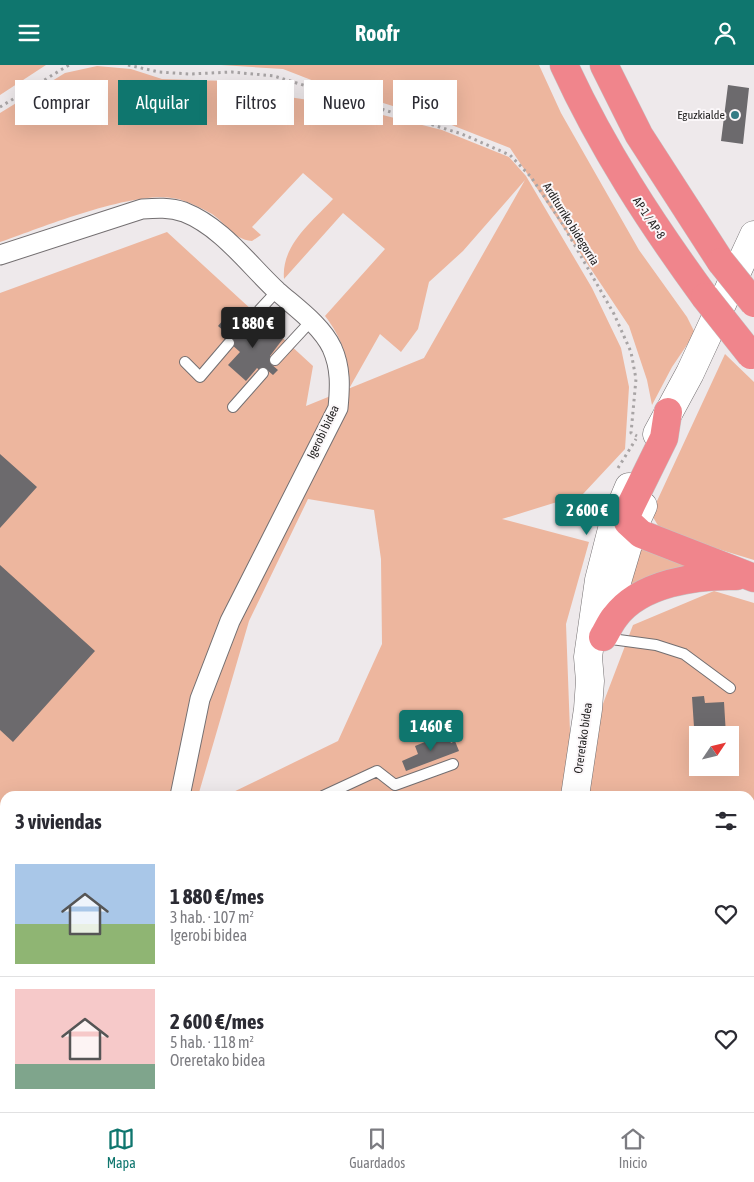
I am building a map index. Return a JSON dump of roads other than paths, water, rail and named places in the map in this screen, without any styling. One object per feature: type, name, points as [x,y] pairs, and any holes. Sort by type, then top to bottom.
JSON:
[{"type":"highway","name":"AP-1 / AP-8","points":[[564,65],[593,126],[647,216],[705,297],[753,356]]},
{"type":"highway","points":[[604,65],[639,135],[721,262],[754,303]]},
{"type":"highway","points":[[668,412],[664,438],[627,514],[628,521],[641,534],[752,577]]},
{"type":"highway","points":[[603,637],[615,617],[642,595],[688,577],[752,577]]},
{"type":"main road","points":[[590,681],[588,657],[603,557],[621,504],[698,356],[754,235]]},
{"type":"main road","points":[[590,681],[597,667],[608,613],[633,528],[714,355],[754,263]]},
{"type":"main road","name":"Oreretako bidea","points":[[577,791],[590,681]]},
{"type":"street","name":"Igerobi bidea","points":[[0,255],[142,209],[162,207],[183,212],[202,222],[230,243],[277,291],[311,321],[331,347],[338,366],[340,385],[338,408],[227,630],[200,699],[181,791]]},
{"type":"lane","points":[[241,330],[277,291]]},
{"type":"lane","points":[[275,360],[311,321]]},
{"type":"lane","points":[[184,362],[200,377],[229,343]]},
{"type":"lane","points":[[233,407],[263,373]]},
{"type":"lane","points":[[603,637],[656,645],[684,654],[730,688]]},
{"type":"lane","points":[[333,791],[376,771],[395,785],[454,765]]},
{"type":"place","name":"Eguzkialde","points":[[735,115]]}]
